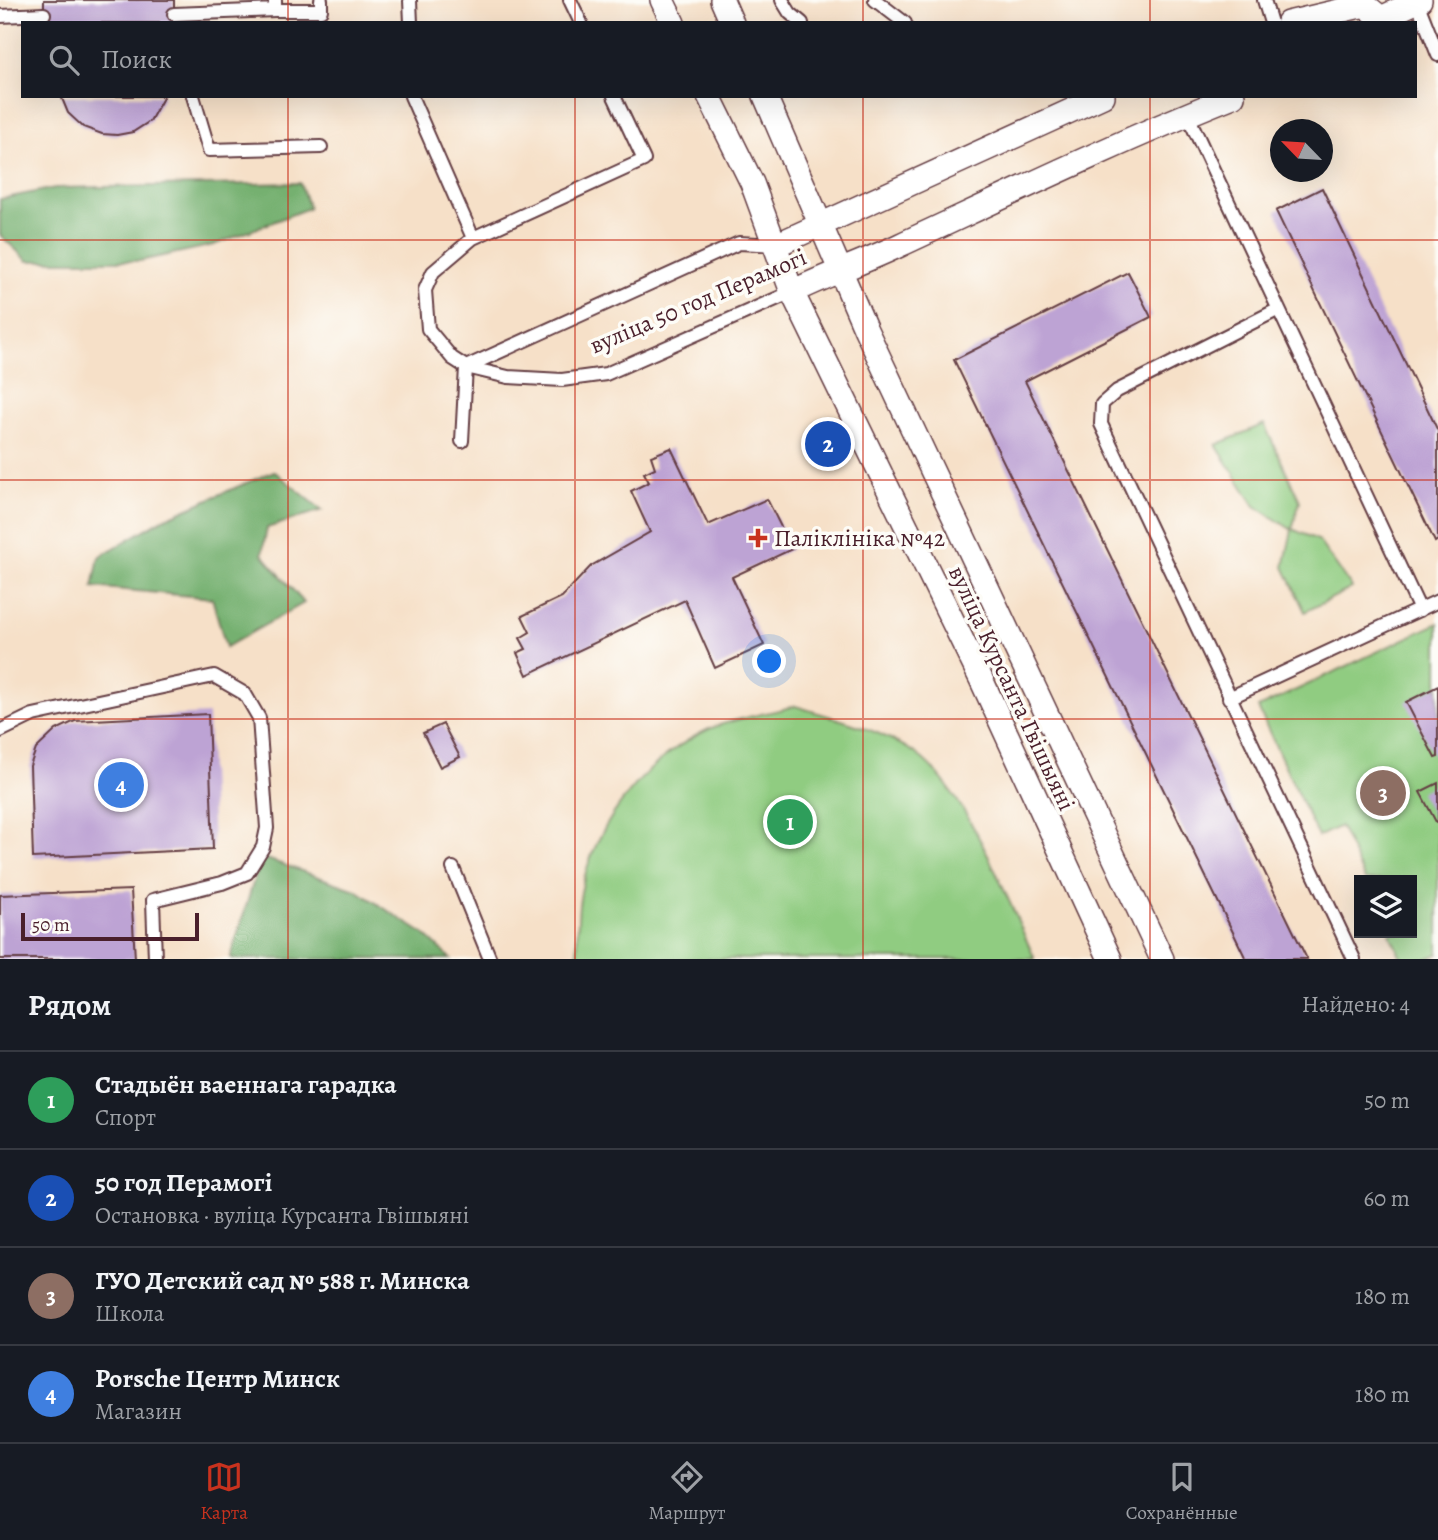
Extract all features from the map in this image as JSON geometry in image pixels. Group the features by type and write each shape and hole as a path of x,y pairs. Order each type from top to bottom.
{"street":[{"path":"662,0 672,21"},
{"path":"722,0 731,21"},
{"path":"1297,21 1365,5 1380,20 1418,1"},
{"name":"вуліца Курсанта Гвішыяні","path":"710,98 751,183 792,292 981,679 1110,959"},
{"name":"вуліца Курсанта Гвішыяні","path":"766,98 866,330 1161,959"},
{"name":"вуліца 50 год Перамогі","path":"776,245 1099,98"},
{"name":"вуліца 50 год Перамогі","path":"792,292 841,268 897,247 1028,184 1228,98"}],"lane":[{"path":"178,17 275,5 321,10 321,0"},
{"path":"410,0 411,21"},
{"path":"570,0 580,21"},
{"path":"782,0 790,13 800,21"},
{"path":"875,0 902,21"},
{"path":"1264,0 1270,21"},
{"path":"1418,1 1438,55"},
{"path":"0,16 44,15"},
{"path":"194,98 209,150 321,147"},
{"path":"412,98 473,238"},
{"path":"462,441 466,367 452,358 428,329 425,290 433,272 473,238 644,160 615,98"},
{"path":"1187,114 1420,610"},
{"name":"вуліца 50 год Перамогі","path":"466,367 739,243 776,245"},
{"name":"вуліца 50 год Перамогі","path":"466,367 508,377 550,380 606,374 792,292"},
{"path":"1277,310 1117,391 1102,404 1101,424 1354,959"},
{"path":"1230,698 1438,601"},
{"path":"0,731 33,715 214,677 246,694 259,718 267,828 263,847 247,873 222,883 153,900 155,959"},
{"path":"453,868 490,959"}],"green space":[{"path":"300,183 309,208 214,245 140,261 28,261 0,235 0,199 55,188"},
{"path":"1264,424 1300,501 1292,529 1318,540 1352,588 1305,612 1284,567 1292,530 1255,506 1216,445"},
{"path":"274,471 322,510 267,528 262,554 304,603 226,647 212,598 93,587 99,557 163,519"},
{"path":"1438,623 1438,954 1426,959 1402,959 1392,938 1417,938 1417,875 1363,875 1340,826 1318,837 1258,708"},
{"path":"795,706 887,737 915,753 934,770 968,818 984,847 1035,959 577,959 579,905 584,878 606,826 640,780 660,761 707,730 739,719"},
{"path":"261,857 356,890 424,934 451,959 230,959"}],"building":[{"path":"44,0 174,0 174,21 44,21"},
{"path":"62,98 163,98 150,121 133,132 117,135 102,134 83,127 68,113"},
{"path":"1322,188 1438,431 1438,540 1435,542 1276,211"},
{"path":"1128,272 1151,317 1025,381 1307,959 1246,959 954,360"},
{"path":"671,448 708,525 767,499 792,549 732,577 764,645 715,668 685,600 527,675 517,653 526,649 520,638 530,632 522,616 562,597 591,566 650,532 631,491 649,482 644,473 655,468 651,456"},
{"path":"1438,686 1438,757 1435,758 1406,702"},
{"path":"208,714 213,849 33,858 30,766 36,749 56,730 75,721"},
{"path":"443,724 460,757 440,767 423,733"},
{"path":"1438,783 1438,821 1436,822 1420,792"},
{"path":"131,890 135,959 0,959 0,895"}],"place":[{"name":"50 год Перамогі","path":"828,444"},
{"name":"Паліклініка №42","path":"758,538"},
{"name":"Porsche Центр Минск","path":"121,785"},
{"name":"ГУО Детский сад № 588 г. Минска","path":"1383,793"},
{"name":"Стадыён ваеннага гарадка","path":"790,822"}]}
